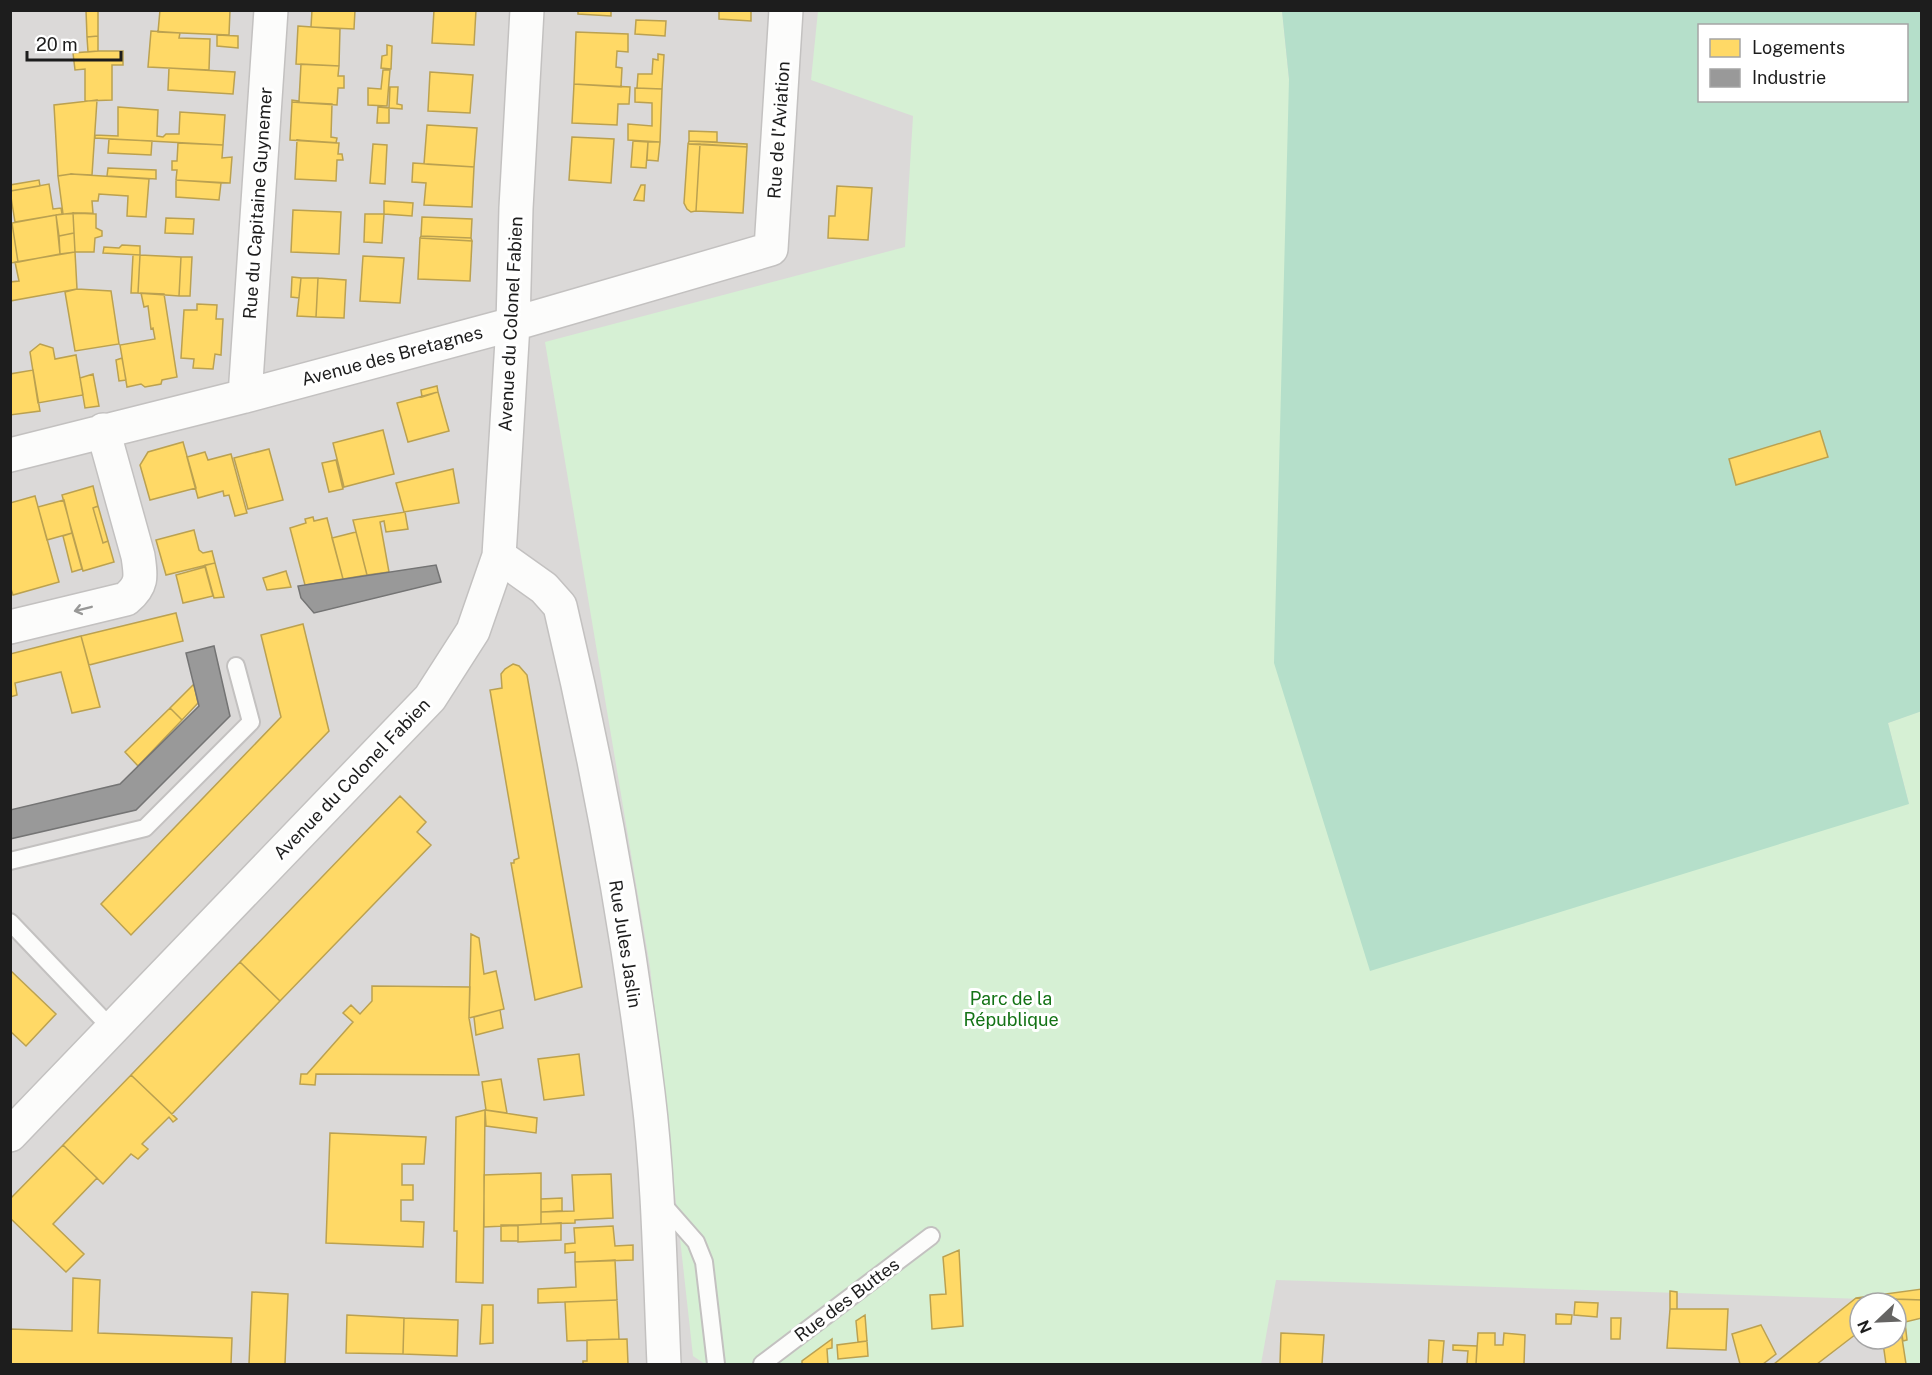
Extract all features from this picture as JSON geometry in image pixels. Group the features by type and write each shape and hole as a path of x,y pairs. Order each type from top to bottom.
{"street":[{"name":"Rue du Capitaine Guynemer","path":"245,396 271,10"},
{"name":"Avenue du Colonel Fabien","path":"10,1135 430,698 473,631 499,556 513,324 516,208 527,10"},
{"name":"Rue de l'Aviation","path":"771,249 786,10"},
{"name":"Avenue des Bretagnes","path":"10,455 245,396 513,324 771,249"},
{"path":"10,627 126,599 137,590 141,574 138,556 103,430"},
{"name":"Rue Jules Jaslin","path":"499,556 544,588 560,606 602,802 648,1093 657,1198 664,1365"}],"lane":[{"path":"10,861 145,828 251,722 236,666"},
{"path":"10,922 113,1030"},
{"path":"657,1198 696,1242 705,1262 716,1365"},
{"name":"Rue des Buttes","path":"762,1365 931,1236"}],"shaded area":[{"path":"11,11 1921,11 1921,1364 11,1364"}],"green space":[{"name":"Parc de la République","path":"818,11 1282,11 1289,79 1909,804 1888,723 1921,711 1921,1364 1906,1364 1904,1351 1908,1351 1908,1291 1848,1291 1848,1298 1276,1280 1261,1364 705,1364 693,1356 650,967 545,342 905,247 913,116 811,80"},
{"path":"1282,11 1921,11 1922,711 1888,723 1909,804 1370,971 1274,663 1289,79"}],"building: Logements":[{"path":"86,10 98,10 98,36 87,37"},
{"path":"160,10 230,10 229,35 158,32"},
{"path":"312,10 355,10 354,29 311,27"},
{"path":"434,10 476,10 474,45 432,43"},
{"path":"578,10 611,10 611,16 578,14"},
{"path":"719,10 751,10 751,21 719,19"},
{"path":"636,20 666,21 665,36 635,34"},
{"path":"298,26 340,29 339,66 296,64"},
{"path":"151,31 180,33 179,38 210,39 209,70 148,67"},
{"path":"576,32 628,34 628,52 617,51 616,67 622,68 621,87 574,84"},
{"path":"217,35 238,36 238,48 217,46"},
{"path":"98,36 98,51 88,52 87,37"},
{"path":"387,45 392,46 391,69 381,68 382,56 387,55"},
{"path":"123,51 123,65 112,65 112,100 85,101 85,69 75,70 73,53"},
{"path":"658,54 664,55 662,89 637,88 638,74 652,74 653,59 658,60"},
{"path":"301,64 339,66 338,76 344,76 344,88 338,88 337,105 292,102 292,100 299,101"},
{"path":"169,68 235,72 233,94 168,90"},
{"path":"383,70 390,70 387,106 368,105 368,88 381,89"},
{"path":"430,72 473,75 470,113 428,111"},
{"path":"574,84 630,87 629,104 618,104 617,125 572,123"},
{"path":"390,87 398,87 397,104 402,105 402,109 389,108"},
{"path":"635,88 662,89 660,142 628,140 628,124 652,126 652,103 635,102"},
{"path":"97,100 92,175 58,176 54,105"},
{"path":"292,102 332,104 331,137 337,138 336,143 290,140"},
{"path":"118,107 158,110 157,136 163,137 166,134 179,134 180,112 225,115 223,145 95,138 95,135 118,136"},
{"path":"378,107 389,108 389,123 377,123"},
{"path":"427,125 477,128 474,167 424,164"},
{"path":"689,131 717,132 717,142 689,141"},
{"path":"572,137 614,139 611,183 569,180"},
{"path":"109,139 152,141 151,155 108,153"},
{"path":"297,140 339,143 338,154 342,154 343,160 337,160 336,181 295,179"},
{"path":"633,141 648,142 646,168 631,167"},
{"path":"689,141 747,144 747,147 688,144"},
{"path":"648,142 660,142 658,161 647,160"},
{"path":"178,143 223,145 222,158 232,157 230,183 176,180 177,170 172,170 172,161 177,161"},
{"path":"373,144 387,145 385,184 370,183"},
{"path":"688,144 700,144 696,211 691,212 684,203"},
{"path":"700,144 747,147 743,213 696,211"},
{"path":"413,163 474,167 472,207 424,205 426,183 412,182"},
{"path":"108,168 156,170 156,179 107,176"},
{"path":"71,174 149,179 146,217 127,216 128,196 99,194 98,201 92,201 93,213 63,214 58,176"},
{"path":"39,180 40,186 10,191 10,185"},
{"path":"176,180 221,183 219,200 176,197"},
{"path":"49,184 53,209 61,208 62,214 15,222 10,191"},
{"path":"641,185 645,185 644,201 634,200"},
{"path":"837,186 872,188 868,240 828,238 829,216 835,216"},
{"path":"384,201 413,203 412,216 384,214"},
{"path":"293,210 341,212 339,254 291,252"},
{"path":"73,213 96,214 96,228 102,231 102,236 95,238 94,252 75,252"},
{"path":"73,213 74,233 59,236 56,215"},
{"path":"365,214 384,214 382,243 364,242"},
{"path":"56,215 60,254 18,262 12,223"},
{"path":"422,217 472,219 471,238 421,236"},
{"path":"166,218 194,219 193,234 165,233"},
{"path":"10,223 12,223 18,262 10,263"},
{"path":"74,233 75,252 60,254 59,236"},
{"path":"421,236 471,238 472,241 420,238"},
{"path":"420,238 472,241 470,281 418,279"},
{"path":"122,245 140,246 140,255 103,253 104,247 119,248"},
{"path":"75,252 77,289 10,301 10,282 19,281 15,262"},
{"path":"133,255 140,255 138,293 131,293"},
{"path":"140,255 181,257 179,296 138,293"},
{"path":"363,256 404,258 400,303 360,301"},
{"path":"181,257 192,257 190,296 179,296"},
{"path":"292,277 301,278 299,298 291,297"},
{"path":"301,278 318,278 316,317 297,316"},
{"path":"318,278 346,280 344,318 316,317"},
{"path":"77,289 111,291 119,344 75,351 65,292"},
{"path":"141,293 164,294 177,377 162,380 161,384 127,387 120,345 155,339 153,328 151,329 148,306 144,307"},
{"path":"197,304 217,305 216,319 223,319 221,355 215,354 213,369 193,368 194,359 181,358 184,310 197,310"},
{"path":"40,344 53,348 55,359 76,355 83,395 38,403 30,352"},
{"path":"122,358 126,380 119,381 116,360"},
{"path":"33,370 40,411 10,415 10,374"},
{"path":"93,374 99,406 85,408 80,378"},
{"path":"437,386 438,392 422,397 421,390"},
{"path":"438,392 449,431 408,442 397,403"},
{"path":"383,430 394,474 344,487 333,443"},
{"path":"1820,431 1828,457 1736,485 1729,459"},
{"path":"183,442 196,488 150,500 140,465 148,452"},
{"path":"269,449 283,500 248,509 234,458"},
{"path":"205,452 208,460 231,454 247,513 235,516 229,495 224,496 223,491 198,498 187,457"},
{"path":"336,460 343,489 329,492 322,463"},
{"path":"453,469 459,503 404,512 396,483"},
{"path":"93,486 98,506 93,508 103,543 108,541 114,562 83,571 62,495"},
{"path":"35,496 59,582 13,595 10,586 10,503"},
{"path":"64,500 72,533 47,540 38,507"},
{"path":"98,506 108,541 103,543 93,508"},
{"path":"405,512 408,529 386,532 384,521 380,522 389,572 367,575 353,520"},
{"path":"313,517 314,521 327,518 343,579 305,585 290,528 306,523 305,519"},
{"path":"194,530 199,550 203,553 212,551 215,563 166,575 156,540"},
{"path":"356,532 367,575 343,579 332,538"},
{"path":"72,533 82,569 72,572 63,536"},
{"path":"215,563 224,597 214,598 205,565"},
{"path":"205,567 213,596 183,603 176,575"},
{"path":"286,571 291,587 267,590 263,578"},
{"path":"176,613 183,641 89,665 81,636"},
{"path":"303,624 329,731 131,935 101,904 281,717 261,635"},
{"path":"81,636 100,707 72,713 61,672 15,683 17,695 10,697 10,654"},
{"path":"513,664 519,666 527,675 582,987 535,1000 511,863 519,858 490,690 502,688 501,674"},
{"path":"194,684 198,703 182,720 170,708"},
{"path":"170,708 182,720 138,766 125,752"},
{"path":"400,796 426,822 417,832 431,845 280,1001 240,962"},
{"path":"471,934 479,938 484,974 496,971 504,1009 469,1018"},
{"path":"240,962 280,1001 172,1114 131,1075"},
{"path":"10,970 56,1014 26,1046 10,1031"},
{"path":"372,986 470,987 469,1018 479,1075 316,1074 315,1085 300,1084 301,1074 307,1074 353,1022 343,1013 351,1005 360,1014 372,1001"},
{"path":"500,1010 503,1028 476,1035 474,1017"},
{"path":"579,1054 584,1095 544,1100 538,1059"},
{"path":"131,1075 177,1119 173,1122 169,1117 142,1144 148,1149 138,1159 131,1154 103,1184 63,1145"},
{"path":"501,1079 507,1113 486,1110 482,1082"},
{"path":"485,1110 483,1283 456,1282 457,1231 454,1231 456,1117"},
{"path":"485,1110 537,1118 536,1133 486,1126"},
{"path":"330,1133 426,1137 424,1164 402,1164 402,1185 413,1185 413,1200 401,1200 401,1221 424,1222 423,1247 326,1243"},
{"path":"63,1145 97,1178 53,1224 84,1254 66,1272 10,1218 10,1199"},
{"path":"541,1173 541,1224 484,1227 484,1175"},
{"path":"611,1174 613,1218 575,1220 575,1223 541,1224 541,1212 574,1211 572,1175"},
{"path":"562,1198 562,1211 541,1212 541,1199"},
{"path":"561,1223 561,1240 518,1242 518,1225"},
{"path":"501,1225 518,1225 518,1241 501,1241"},
{"path":"613,1226 615,1246 633,1245 633,1260 575,1262 575,1252 565,1253 565,1244 575,1243 574,1228"},
{"path":"959,1250 963,1326 932,1329 930,1295 946,1294 943,1257"},
{"path":"615,1260 617,1300 538,1303 538,1289 576,1287 575,1262"},
{"path":"73,1278 100,1280 98,1333 232,1338 231,1364 10,1364 10,1329 72,1331"},
{"path":"1922,1289 1922,1300 1908,1300 1907,1291"},
{"path":"1670,1291 1677,1292 1677,1309 1670,1309"},
{"path":"252,1292 288,1294 285,1364 249,1364"},
{"path":"1908,1299 1922,1300 1922,1318 1908,1321"},
{"path":"617,1300 619,1339 567,1341 565,1302"},
{"path":"1575,1302 1598,1303 1597,1317 1574,1315"},
{"path":"1848,1304 1848,1340 1817,1364 1774,1364"},
{"path":"482,1305 493,1305 493,1343 480,1344"},
{"path":"1670,1309 1728,1309 1726,1350 1667,1348"},
{"path":"1556,1314 1572,1315 1571,1324 1556,1324"},
{"path":"347,1315 404,1318 403,1354 346,1353"},
{"path":"865,1315 867,1341 858,1342 856,1321"},
{"path":"404,1318 458,1320 457,1356 403,1354"},
{"path":"1611,1318 1621,1318 1620,1339 1611,1339"},
{"path":"1761,1325 1776,1354 1763,1364 1740,1364 1732,1334"},
{"path":"1281,1333 1324,1335 1322,1364 1280,1364"},
{"path":"1478,1333 1495,1333 1495,1345 1503,1345 1504,1333 1525,1335 1524,1364 1476,1364"},
{"path":"627,1339 628,1364 583,1364 583,1361 587,1361 587,1340"},
{"path":"832,1339 832,1348 827,1349 828,1364 802,1364 802,1361"},
{"path":"1429,1340 1444,1341 1442,1364 1428,1364"},
{"path":"867,1341 868,1356 838,1359 837,1345"},
{"path":"1453,1345 1477,1346 1476,1364 1467,1364 1468,1351 1453,1350"},
{"path":"1884,1351 1904,1351 1906,1364 1886,1364"}],"building: Industrie":[{"path":"436,565 441,582 314,613 301,598 298,586"},
{"path":"214,646 230,716 136,810 10,839 10,810 120,784 199,706 186,653"}]}
